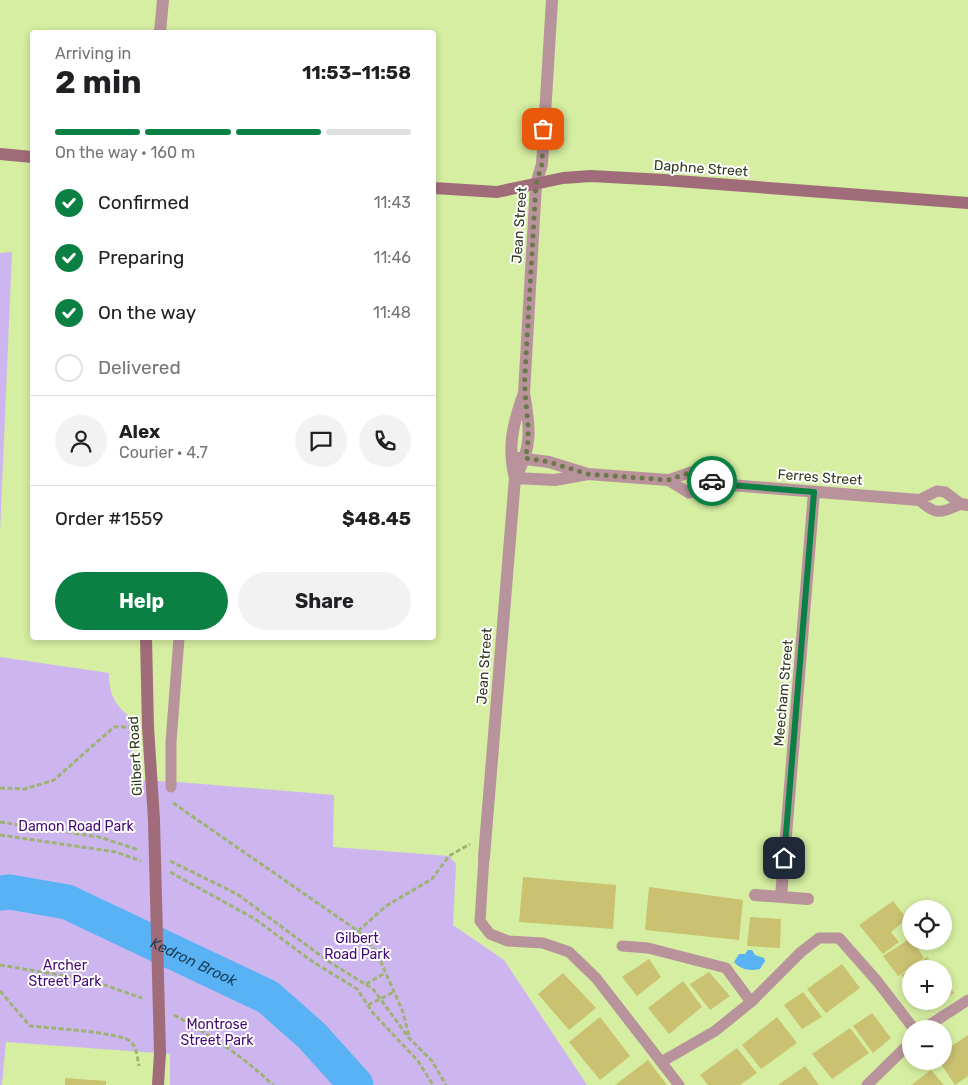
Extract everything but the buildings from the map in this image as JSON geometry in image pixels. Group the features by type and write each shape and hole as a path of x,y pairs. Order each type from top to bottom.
{"street":[{"path":"160,30 163,0"},
{"name":"Jean Street","path":"515,478 525,458 529,424 524,393 536,184 542,164 552,0"},
{"path":"0,154 30,157"},
{"name":"Daphne Street","path":"436,188 493,192 571,177 635,178 968,203"},
{"name":"Jean Street","path":"484,857 515,478 511,458 512,429 524,393"},
{"name":"Ferres Street","path":"511,458 549,462 588,474 668,480"},
{"name":"Ferres Street","path":"515,478 555,480 588,474"},
{"name":"Ferres Street","path":"718,484 919,500"},
{"name":"Meecham Street","path":"781,897 814,492"},
{"name":"Gilbert Road","path":"146,640 148,727 154,820 160,1054 158,1085"},
{"path":"755,895 808,899"}],"lane":[{"name":"Ferres Street","path":"668,480 691,472 718,484"},
{"name":"Ferres Street","path":"668,480 689,493 718,484"},
{"name":"Ferres Street","path":"919,500 942,491 964,504"},
{"name":"Ferres Street","path":"919,500 935,512 964,504"},
{"path":"171,787 171,742 179,640"},
{"path":"484,857 480,921 490,934 508,941 543,943 569,952 596,978 679,1085"},
{"path":"662,1061 715,1032 751,1002 801,952 819,938 839,938 877,981 907,1020"},
{"path":"622,946 648,948 726,968 751,1002"},
{"path":"937,1020 968,1000"},
{"path":"867,1085 902,1051"}],"path":[{"path":"0,788 25,789 54,780 114,727 148,727"},
{"path":"171,787 173,803 358,931 376,951 403,1012 409,1038"},
{"path":"0,822 98,837 143,852"},
{"path":"0,834 116,852 150,864"},
{"path":"358,931 386,906 432,879 449,856 486,835"},
{"path":"161,858 197,873 237,894 328,961 373,989 409,1038 432,1061 446,1085"},
{"path":"167,870 255,919 313,962 356,989 418,1062 433,1085"},
{"path":"366,984 386,973"},
{"path":"0,992 30,1026 113,1036 129,1040 136,1049 139,1066"},
{"path":"368,1005 394,992"}],"green space":[{"path":"12,252 0,533 0,253"},
{"path":"0,657 109,673 111,692 116,703 130,717 137,780 334,795 333,847 449,856 456,864 453,925 504,960 587,1085 170,1085 170,1054 6,1042 2,1085 0,1085"}],"water":[{"path":"748,950 752,950 755,955 764,958 765,961 760,969 746,969 734,962 739,954 745,954"}],"waterway":[{"name":"Kedron Brook","path":"0,893 10,892 67,902 268,997 312,1036 356,1085"}],"way so far":[{"path":"543,129 542,164 536,184 525,374 524,393 529,424 528,449 525,458 549,462 588,474 668,480 691,472 712,481"}],"route":[{"path":"712,481 718,484 814,492 784,858"}],"park label":[{"name":"Damon Road Park","path":"76,826"},
{"name":"Gilbert Road Park","path":"357,946"},
{"name":"Archer Street Park","path":"65,974"},
{"name":"Montrose Street Park","path":"217,1032"}]}
